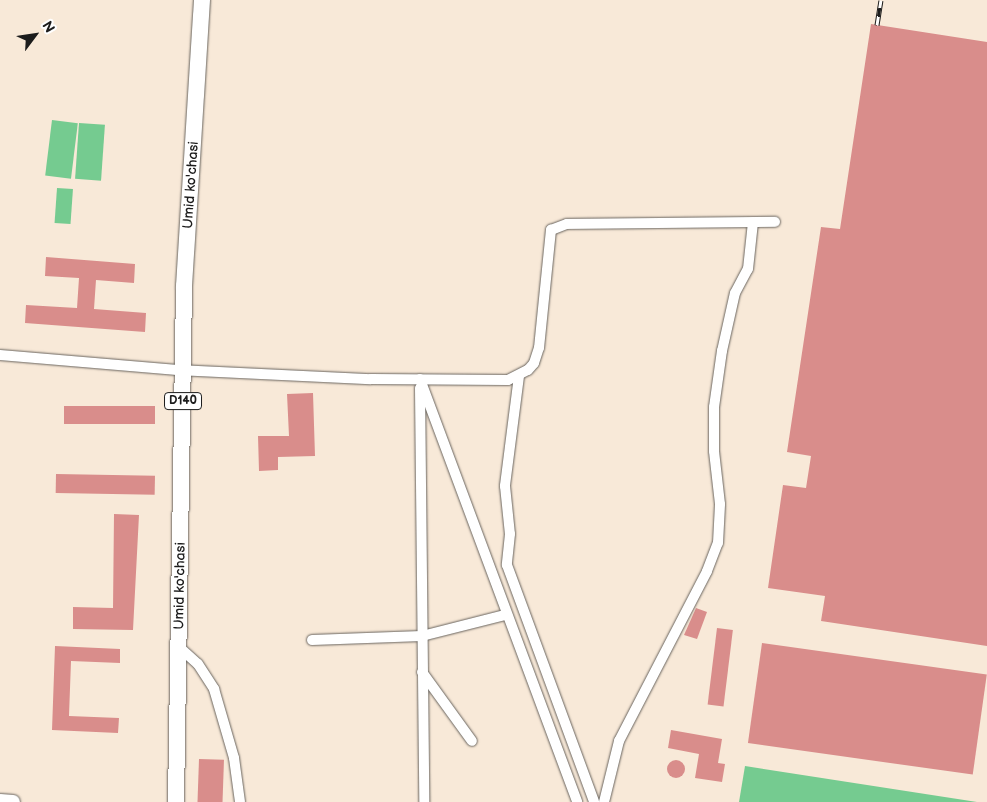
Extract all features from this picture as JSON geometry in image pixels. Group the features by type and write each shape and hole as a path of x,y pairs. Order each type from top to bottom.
{"main road":[{"name":"Umid ko'chasi","path":"176,802 184,286 202,0"},
{"path":"0,801 13,802"}],"street":[{"path":"604,802 620,741 707,571 718,543 720,504 714,450 714,407 722,351 735,293 748,269 753,222"},
{"path":"0,355 183,370 420,379 508,380 519,376 534,363 539,348 551,230 567,224 775,222"},
{"path":"519,376 505,486 510,534 506,565 594,802"},
{"path":"420,379 505,614 577,802"},
{"path":"420,379 424,802"},
{"path":"312,640 422,636 505,614"},
{"path":"179,647 198,664 214,689 234,758 240,802"},
{"path":"422,672 472,740"}],"green space":[{"path":"52,120 78,123 71,179 45,176"},
{"path":"79,123 105,125 101,181 75,179"},
{"path":"57,188 73,189 71,224 55,223"},
{"path":"745,766 977,802 739,802"}],"building":[{"path":"871,24 987,42 987,646 821,621 825,596 768,588 783,485 806,488 811,456 787,452 821,227 840,229"},
{"path":"46,257 135,264 134,283 96,280 94,309 146,313 145,332 25,323 26,305 77,308 79,278 45,276"},
{"path":"313,393 315,456 278,457 278,470 259,471 258,436 289,436 287,394"},
{"path":"64,406 155,406 155,424 64,424"},
{"path":"56,474 155,476 155,495 56,493"},
{"path":"114,514 139,515 133,630 73,629 73,607 113,608"},
{"path":"696,608 707,612 697,639 684,635"},
{"path":"717,628 733,630 723,706 708,704"},
{"path":"762,643 987,675 973,775 748,743"},
{"path":"55,646 120,649 120,663 71,661 69,716 119,718 118,733 52,730"},
{"path":"671,730 722,739 718,763 725,764 722,782 695,778 699,754 668,748"},
{"path":"199,759 224,760 223,802 197,802"},
{"path":"676,760 682,763 685,769 682,775 676,778 670,775 667,769 670,763"}],"railway":[{"path":"877,25 881,0"}]}
